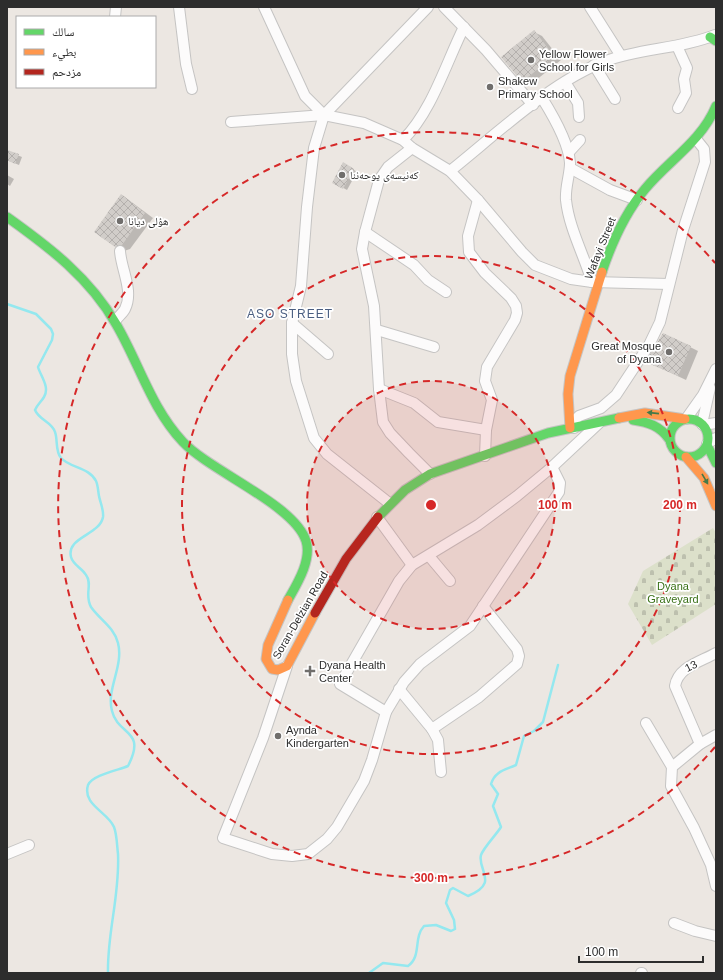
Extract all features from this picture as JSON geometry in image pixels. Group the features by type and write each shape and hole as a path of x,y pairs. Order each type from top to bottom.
{"main road":[{"name":"Wafayi Street","path":"572,428 568,405 570,382 595,282 617,233 636,200 655,177 696,139 709,122 716,106"},
{"name":"Soran-Delzian Road","path":"7,216 65,260 95,290 115,321 164,420 184,443 211,464 285,513 300,530 306,540 308,549 302,573 273,631 267,651 266,662 272,669 278,670 287,666 346,559 377,517 389,503 402,492 430,474 485,456 527,440 572,428 622,418 638,412 686,419"},
{"name":"Soran-Delzian Road","path":"622,418 654,424 663,430 670,439"},
{"path":"686,457 699,455 707,445 708,434 703,424 693,419 686,419 673,426 670,439 673,449 686,457 704,478 716,506"},
{"path":"707,445 714,455 716,463"}],"street":[{"path":"179,7 186,64 192,89"},
{"path":"264,7 305,96 324,115"},
{"path":"389,503 327,454 314,438 296,381 292,354 292,323 302,286 307,207 314,148 324,115 428,7"},
{"path":"444,7 464,27 533,105"},
{"path":"590,7 621,56"},
{"path":"402,140 410,132 427,108 464,27"},
{"path":"450,171 542,98 565,82 594,66 621,56 677,46 714,37"},
{"path":"677,46 687,68 684,79 686,96 678,108"},
{"path":"594,66 615,100"},
{"path":"565,82 578,103 579,117"},
{"path":"542,98 556,120 569,152 570,168 566,200 576,234 595,282"},
{"path":"230,122 324,115 364,123 402,140 412,148 450,171 478,200 522,252 535,265 571,279 595,282 669,284"},
{"path":"572,428 575,420 579,416 601,408 616,394 655,334 660,322 683,230 705,162 704,149 696,139"},
{"path":"569,152 580,140"},
{"path":"412,148 388,167 379,180 362,249 370,285 377,330 379,389 383,422 390,433 430,474"},
{"path":"570,168 610,190 636,200"},
{"path":"478,200 468,236 469,252 485,273 511,298 516,306 517,313 515,320 487,367 485,381 492,400 486,430 485,456"},
{"path":"365,232 414,265 428,280 446,292"},
{"path":"115,321 125,309 128,300 126,278 120,252"},
{"path":"292,323 328,354"},
{"path":"377,330 434,347"},
{"path":"686,419 703,396 714,374"},
{"path":"714,374 703,424 716,424"},
{"path":"379,389 414,403 438,422 486,430"},
{"path":"386,712 340,684 399,581 412,565 478,525 552,467 600,422"},
{"path":"707,445 716,438"},
{"path":"287,666 263,738 223,838 272,854 292,856 308,854 318,847 337,827 364,781 372,760 386,712 399,689 420,664 470,626 559,492 560,483 552,467"},
{"path":"377,517 412,565"},
{"path":"429,556 450,581"},
{"path":"432,729 478,697 516,664 518,656 517,649 483,606"},
{"name":"13","path":"700,744 675,686 676,678 680,672 716,653"},
{"path":"399,689 432,729 438,740 442,772"},
{"path":"646,723 672,767 670,786 714,864 716,886"},
{"path":"672,767 700,744 716,735"},
{"path":"7,854 29,845"},
{"path":"674,922 695,931 716,936"}],"green space":[{"name":"Dyana Graveyard","path":"713,528 716,533 716,604 652,645 628,604 643,571"}],"building":[{"path":"534,30 554,56 522,82 501,57"},
{"path":"7,150 19,154 15,164 7,160"},
{"path":"343,162 354,169 343,189 332,183"},
{"name":"هؤلى ديانا","path":"121,194 145,213 122,245 115,247 94,232"},
{"name":"Great Mosque of Dyana","path":"663,333 691,346 678,376 650,364 647,359"}],"waterway":[{"path":"7,304 36,314 51,329 53,334 52,340 38,367 46,386 46,393 35,410 39,416 53,429 56,435 58,452 61,458 69,464 84,470 93,476 98,486 103,512 101,523 73,545 71,557 88,578 88,598 91,607 116,637 118,643 119,660 111,694 112,711 115,719 133,739 134,745 133,754 128,766 106,773 90,781 87,792 92,803 111,822 114,827 117,840 117,884 109,943 108,973"},
{"path":"369,973 383,963 408,966 415,957 419,936 424,926 436,925 451,931 455,929 454,920 446,903 450,890 453,888 468,896 478,891 483,886 485,876 481,855 501,827 493,806 498,794 491,784 495,776 516,765 524,736 534,731 543,722 558,665"}],"traffic: fast":[{"path":"710,37 716,41"},
{"path":"602,272 610,250 631,208 654,179 702,130 710,119 716,106"},
{"path":"7,217 68,264 106,307 124,339 162,415 183,442 212,465 286,514 299,528 306,541 307,556 303,572 288,600"},
{"path":"378,517 405,490 430,474 548,433 619,418"},
{"path":"685,419 693,419 703,424 707,431 708,438 707,445 703,452 693,457 685,457 675,452 673,449 670,442 670,434 675,424 678,422 685,419"},
{"path":"633,420 653,425 662,431 669,439"},
{"path":"707,445 716,463"}],"traffic: slow":[{"path":"570,428 568,394 570,376 602,272"},
{"path":"619,418 645,413 685,419"},
{"path":"686,457 704,478 716,506"},
{"path":"288,600 268,645 266,659 272,669 278,670 287,666 315,613"}],"traffic: jam":[{"path":"315,613 346,559 378,517"}],"place":[{"name":"Yellow Flower School for Girls","path":"531,60"},
{"name":"Shakew Primary School","path":"490,87"},
{"name":"کەنیسەی یوحەننا","path":"342,175"},
{"name":"هؤلى ديانا","path":"120,221"},
{"name":"Great Mosque of Dyana","path":"669,352"},
{"name":"Dyana Health Center","path":"310,671"},
{"name":"Aynda Kindergarten","path":"278,736"}],"district":[{"name":"ASO STREET","path":"290,314"}]}
